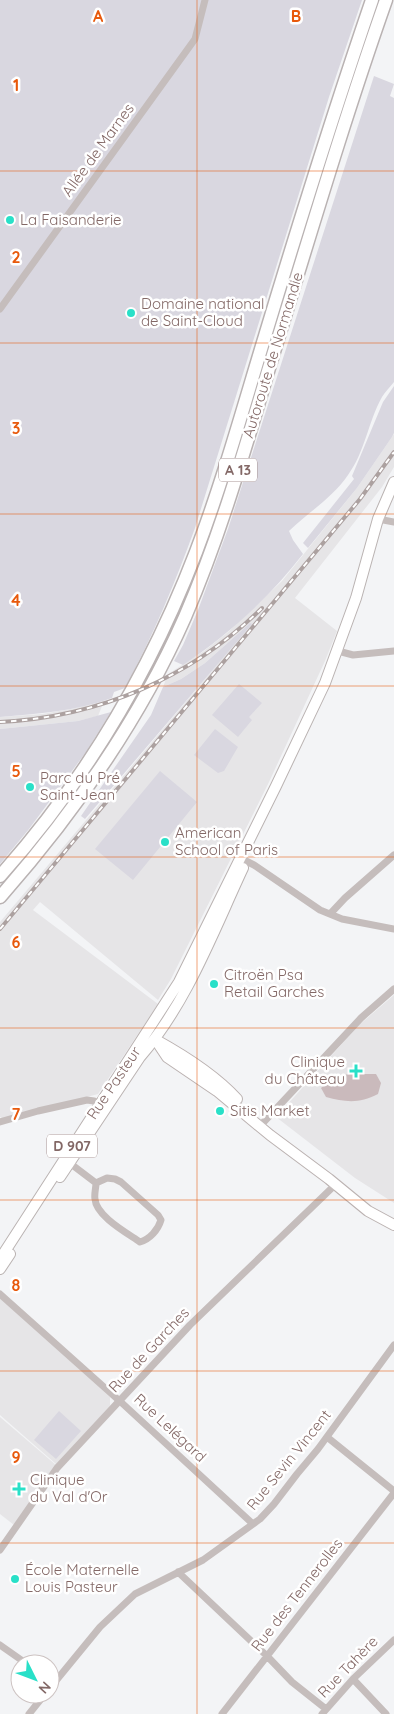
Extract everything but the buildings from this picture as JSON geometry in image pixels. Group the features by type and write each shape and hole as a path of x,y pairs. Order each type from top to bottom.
{"highway":[{"name":"Autoroute de Normandie","path":"0,876 42,827 87,765 134,690 172,611 197,550 223,472 341,91 372,0"},
{"name":"Autoroute de Normandie","path":"0,897 58,826 97,773 157,672 184,617 209,555 236,477 353,95 386,0"}],"main road":[{"name":"D 907","path":"386,520 394,482"},
{"name":"D 907","path":"151,1037 168,1000 326,697 394,497"},
{"name":"D 907","path":"151,1037 169,1018 180,1001 243,859"},
{"path":"169,1018 168,1000 180,1001"},
{"path":"151,1037 172,1049 218,1082 245,1108 257,1124 336,1184 368,1211 394,1225"},
{"name":"Rue Pasteur","path":"0,1269 100,1104 151,1037"},
{"name":"Rue Pasteur","path":"0,1259 140,1058 151,1037"}],"street":[{"name":"Allée de Marnes","path":"0,309 195,39 205,0"},
{"path":"341,652 353,655 394,651"},
{"path":"330,914 345,898 394,855"},
{"path":"243,859 320,910 342,919 394,929"},
{"path":"257,1124 355,1024 394,989"},
{"path":"0,1122 87,1100 100,1104"},
{"path":"67,1161 96,1183"},
{"path":"107,1178 121,1182 158,1215 161,1220 159,1226 147,1240 140,1242 114,1225 101,1212 94,1201 96,1183 107,1178"},
{"name":"Rue de Garches","path":"0,1550 57,1468 190,1325 336,1184"},
{"name":"Rue Lelégard","path":"0,1294 120,1401 253,1524"},
{"name":"Rue Sevin Vincent","path":"60,1674 100,1627 135,1594 203,1560 253,1524 274,1504 327,1437 394,1344"},
{"path":"327,1437 394,1492"},
{"name":"Rue des Tennerolles","path":"222,1714 394,1492"},
{"path":"178,1572 324,1711"},
{"name":"Rue Tahère","path":"324,1711 353,1678 394,1640"},
{"path":"0,1644 13,1654"},
{"path":"353,1678 386,1714"},
{"path":"29,1714 37,1704"}],"shaded area":[{"name":"Domaine national de Saint-Cloud","path":"0,0 362,0 329,97 195,528 180,569 145,649 125,688 114,692 112,698 71,709 0,717"},
{"path":"374,76 394,84 390,96 394,98 394,382 383,395 377,407 359,457 348,475 328,497 289,531 303,554 276,586 247,615 183,665 174,661 198,610 228,529"},
{"path":"394,386 394,433 392,437 357,488 308,548 303,543 354,479 352,476 383,402"},
{"path":"394,434 394,467 382,487 295,598 337,631 269,782 171,979 158,1000 40,902 33,910 158,1004 98,1094 4,1119 0,1117 0,922 211,672 250,623 205,663 181,679 163,687 168,674 204,651 228,632 282,581 357,488"},
{"path":"250,623 252,624 85,819 81,816 151,715 163,687 181,679 205,663"},
{"path":"239,684 262,703 249,717 252,720 238,737 212,715"},
{"path":"104,701 98,716 78,721 0,729 0,717 42,714"},
{"name":"Parc du Pré Saint-Jean","path":"111,712 86,752 29,829 0,864 0,729 78,721"},
{"path":"215,729 238,747 224,771 218,773 194,755"},
{"path":"160,771 197,802 133,880 95,849"},
{"name":"Clinique du Château","path":"394,995 394,1203 355,1178 276,1117 359,1025"},
{"path":"376,1074 381,1083 378,1094 358,1101 326,1097 321,1088 336,1075"},
{"path":"0,1298 110,1397 110,1406 56,1464 0,1415"},
{"path":"59,1411 81,1431 56,1459 34,1440"},
{"name":"Clinique du Val d'Or","path":"0,1417 56,1465 14,1525 0,1514"}],"railway":[{"path":"0,929 360,499 394,452"},
{"path":"0,722 37,719 73,712 108,702 142,689 174,674 205,655 262,608"}],"place":[{"name":"La Faisanderie","path":"10,220"},
{"name":"Domaine national de Saint-Cloud","path":"131,313"},
{"name":"Parc du Pré Saint-Jean","path":"30,787"},
{"name":"American School of Paris","path":"165,842"},
{"name":"Citroën Psa Retail Garches","path":"214,984"},
{"name":"Clinique du Château","path":"356,1071"},
{"name":"Sitis Market","path":"220,1111"},
{"name":"Clinique du Val d'Or","path":"19,1489"},
{"name":"École Maternelle Louis Pasteur","path":"15,1579"}]}
